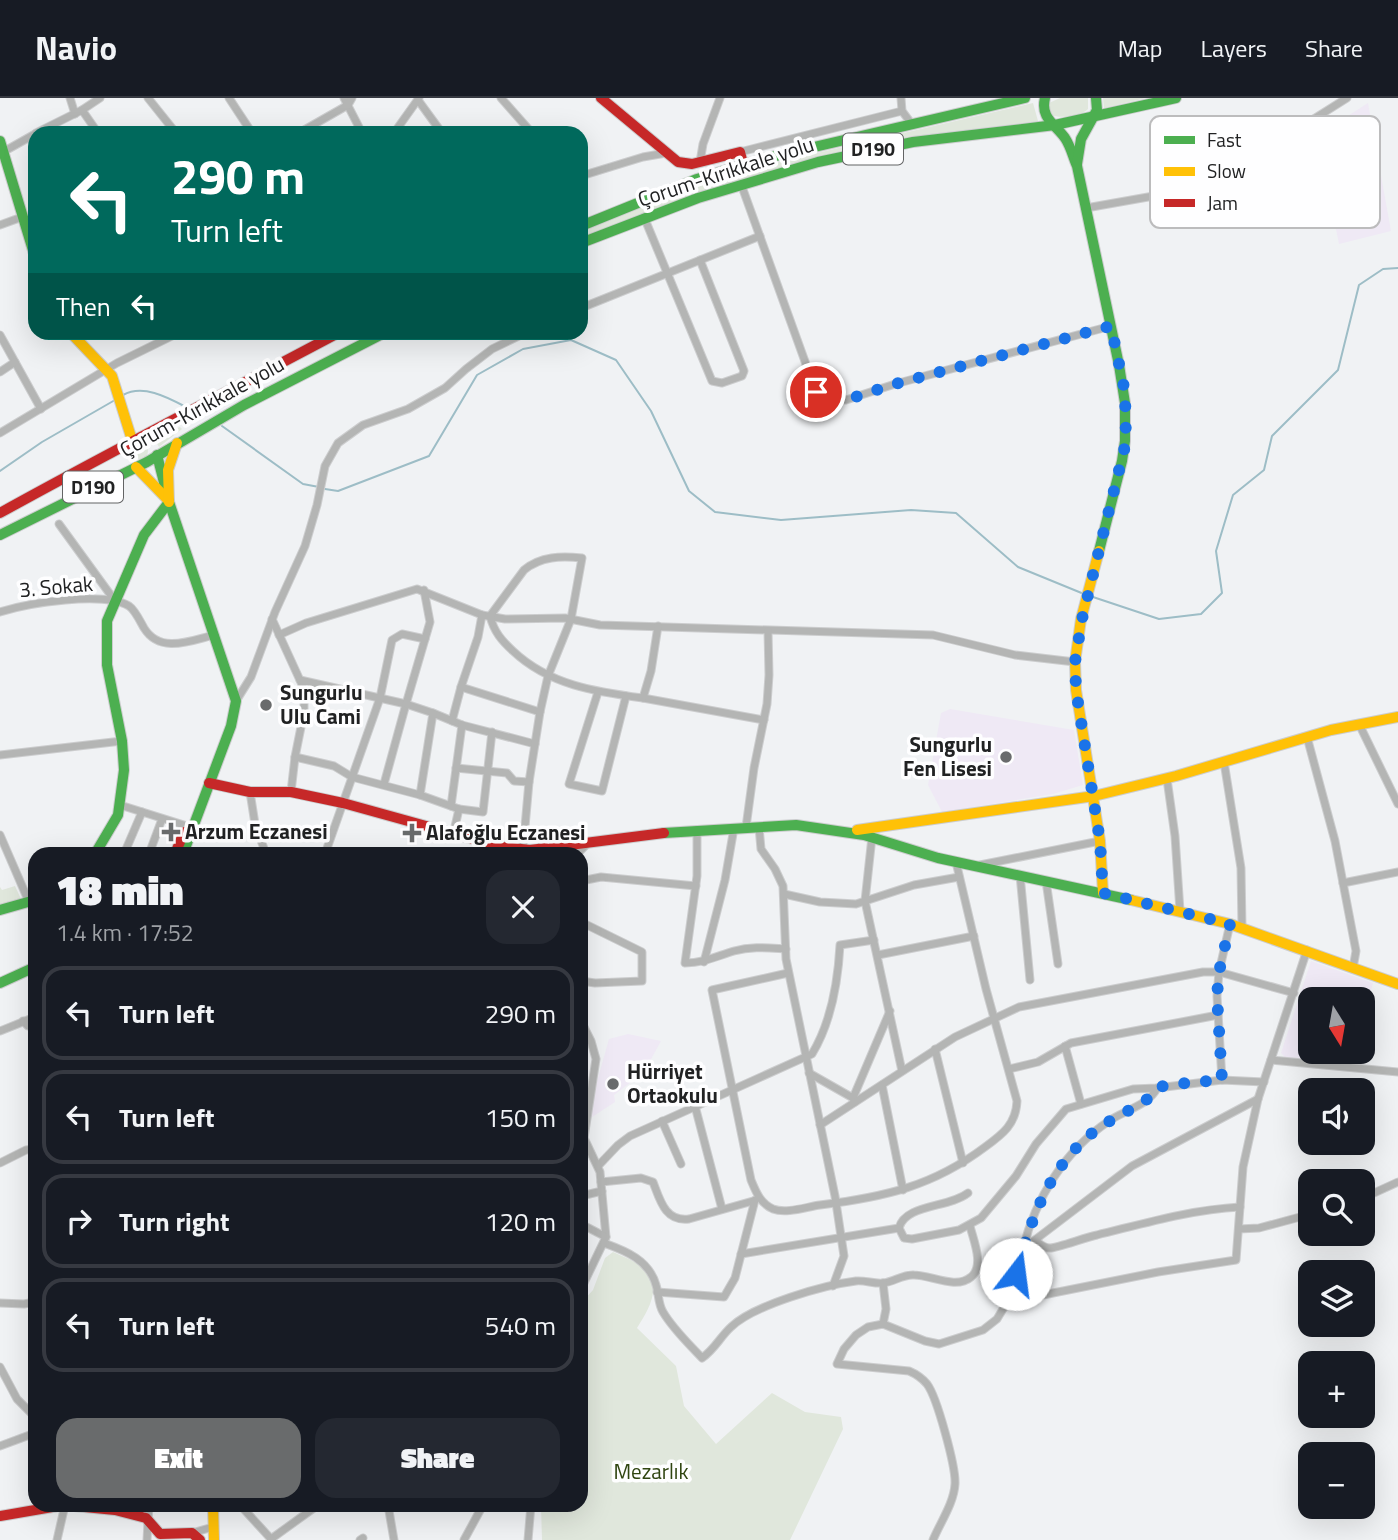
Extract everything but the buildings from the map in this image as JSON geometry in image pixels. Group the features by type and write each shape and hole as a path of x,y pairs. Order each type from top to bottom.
{"main road":[{"path":"601,98 678,162 700,162 740,152 743,164"},
{"name":"Çorum-Kırıkkale yolu","path":"588,223 697,179 743,164 1025,98"},
{"path":"1045,98 1043,110 1067,142 1077,166 1125,392 1127,426 1122,461 1082,619 1075,662 1076,690 1100,841 1103,893"},
{"path":"1077,166 1081,139 1095,117 1096,98"},
{"name":"Çorum-Kırıkkale yolu","path":"588,240 740,183 812,163 902,144 1013,132 1176,98"},
{"path":"2,146 28,235"},
{"path":"78,340 109,373 129,442 127,454 169,502"},
{"name":"Çorum-Kırıkkale yolu","path":"0,513 325,340"},
{"name":"Çorum-Kırıkkale yolu","path":"0,535 136,467 244,405 370,340"},
{"path":"145,434 157,455 169,502 236,701 231,726 186,847"},
{"path":"99,847 114,824 120,805 124,760 105,652 107,621 148,528 169,502 168,470 181,441"},
{"path":"840,832 1094,796 1167,779 1307,737 1398,717"},
{"path":"178,847 200,793 208,789 291,792 343,803 502,847"},
{"path":"554,847 618,837 697,830 796,825 840,832 872,838 956,862 1103,893 1230,924 1398,984"},
{"path":"0,910 28,902"},
{"path":"0,983 28,970"},
{"path":"0,1516 28,1511"},
{"path":"123,1512 146,1518 160,1534 196,1536"},
{"path":"213,1512 214,1540"}],"street":[{"path":"70,98 78,112 91,126"},
{"path":"54,126 100,98"},
{"path":"148,98 170,126"},
{"path":"229,98 247,126"},
{"path":"501,98 526,126"},
{"path":"700,162 703,144 720,98"},
{"path":"901,98 902,111 911,123"},
{"path":"1318,116 1347,98"},
{"path":"399,126 419,99 437,126"},
{"path":"309,126 348,100 359,126"},
{"path":"740,152 902,111"},
{"path":"815,132 818,145"},
{"path":"2,146 28,136"},
{"path":"588,174 666,153"},
{"path":"740,183 816,392 832,400 846,400 895,384 1111,326"},
{"path":"1086,208 1150,197"},
{"path":"0,225 22,217"},
{"path":"644,217 712,382 722,383 742,376 744,368 700,260"},
{"path":"588,305 760,236"},
{"path":"0,335 41,409"},
{"path":"0,433 166,340"},
{"path":"236,701 251,677 272,619 304,546 330,453 338,443 363,425 408,409 445,388 492,349 511,340"},
{"path":"0,372 15,362"},
{"path":"59,524 116,601 131,608 148,634 159,641 176,644 214,635"},
{"path":"452,721 486,616 531,564 539,560 567,556 582,558 571,619 548,676 540,712 528,782 523,847"},
{"path":"279,635 306,622 340,614 414,589 424,590 486,616 505,620 571,619 600,625 933,635 1016,654 1075,662"},
{"path":"384,784 430,618 424,590"},
{"name":"3. Sokak","path":"0,612 41,603 116,601"},
{"path":"486,616 500,639 528,665 548,676 598,692 765,720"},
{"path":"272,619 304,690 304,712 291,792"},
{"path":"643,698 651,671 658,626"},
{"path":"704,962 740,828 765,720 769,675 768,631"},
{"path":"327,847 380,698 394,637 402,634 425,639"},
{"path":"300,680 406,704 463,725 536,744"},
{"path":"461,687 540,712"},
{"path":"598,692 569,784 602,791 626,696"},
{"path":"421,795 433,713"},
{"path":"1359,724 1398,804"},
{"path":"453,835 456,768 463,725"},
{"path":"295,757 334,766 352,777 421,795 454,808 483,812 492,732"},
{"path":"1307,737 1335,841 1356,951 1353,968"},
{"path":"0,755 122,741"},
{"path":"1224,762 1241,868 1242,928"},
{"path":"456,768 508,773 513,780 528,782"},
{"path":"1167,779 1175,836 1180,911"},
{"path":"246,792 263,847"},
{"path":"120,805 187,827"},
{"path":"127,847 142,812"},
{"path":"152,847 162,818"},
{"path":"760,827 761,849 775,869 784,894 788,973 836,1203 844,1256 833,1286"},
{"path":"697,830 696,886 685,964 704,962 751,947 786,949"},
{"path":"0,835 28,893"},
{"path":"872,838 865,901 902,1071"},
{"path":"974,866 1100,841"},
{"path":"584,847 589,842"},
{"path":"601,1182 641,1178 653,1182 665,1210 679,1219 689,1219 755,1199 781,1211 903,1190 932,1180 964,1163 1002,1135 1013,1120 1017,1101 956,862"},
{"path":"1343,883 1398,872"},
{"path":"1020,876 1030,980"},
{"path":"588,880 601,877 696,886"},
{"path":"784,894 842,904 865,901 914,885 959,877"},
{"path":"1046,881 1058,964"},
{"path":"1222,1080 1218,1015 1219,972 1230,924"},
{"path":"588,925 642,952 642,981 588,982"},
{"path":"878,955 974,936"},
{"path":"598,1166 624,1141 814,1051 838,981 840,945 874,940"},
{"path":"1009,1299 1018,1300 1158,1272 1236,1260 1243,1167 1258,1099 1307,950"},
{"path":"820,1125 854,1100 955,1037 1019,1007 1203,972 1219,972 1294,993"},
{"path":"657,1292 724,1297 735,1278 755,1199 712,990 788,973"},
{"path":"854,1100 890,1011"},
{"path":"1009,1069 1038,1062 1065,1046 1087,1039 1218,1015"},
{"path":"0,1031 28,1019"},
{"path":"23,1021 28,1026"},
{"path":"588,1035 596,1059 588,1112"},
{"path":"1065,1046 1081,1104"},
{"path":"936,1049 964,1163"},
{"path":"1271,1060 1398,1072"},
{"path":"809,1073 854,1100"},
{"path":"968,1193 953,1202 909,1214 902,1219 899,1228 904,1238 912,1239 959,1230 981,1219 1016,1175 1036,1144 1066,1110 1133,1088 1157,1088 1222,1080 1264,1082"},
{"path":"882,1084 903,1190"},
{"path":"933,1540 955,1484 954,1470 938,1410 928,1385 917,1374 909,1371 837,1364 844,1349 856,1335 868,1327 883,1324 929,1343 944,1344 976,1334 989,1326 1000,1316 1009,1299 1036,1211 1071,1153 1091,1134 1146,1100 1157,1088"},
{"path":"1023,1249 1132,1166 1258,1099"},
{"path":"695,1106 722,1209"},
{"path":"662,1121 681,1164"},
{"path":"588,1146 598,1166 601,1182 605,1240 588,1275"},
{"path":"0,1163 28,1150"},
{"path":"1375,1193 1398,1182"},
{"path":"588,1194 602,1191"},
{"path":"1036,1241 1042,1246 1053,1248 1070,1241 1169,1216 1203,1209 1240,1207"},
{"path":"1239,1229 1259,1228 1298,1218"},
{"path":"588,1229 636,1256 646,1266 655,1281 661,1308 672,1326 702,1358 713,1350 731,1327 749,1315 794,1295 857,1281 883,1283 914,1275 948,1282 968,1279 978,1265 970,1226"},
{"path":"741,1254 899,1228"},
{"path":"883,1283 886,1309 883,1324"},
{"path":"0,1303 28,1303"},
{"path":"0,1367 17,1399 28,1410"},
{"path":"0,1446 28,1436"},
{"path":"57,1540 63,1512"},
{"path":"147,1512 147,1540"},
{"path":"247,1512 272,1539 309,1512"},
{"path":"389,1512 394,1540"},
{"path":"464,1540 479,1512"},
{"path":"528,1540 530,1512"},
{"path":"196,1536 213,1527"}],"shaded area":[{"path":"1368,103 1370,116 1348,116"},
{"path":"1380,170 1391,231 1339,244 1336,228 1380,228"},
{"name":"Sungurlu Fen Lisesi","path":"950,709 1074,730 1083,785 1053,794 942,812 928,785 941,713"},
{"path":"1311,961 1373,983 1372,987 1303,987"},
{"path":"1298,1001 1298,1059 1286,1058 1281,1053"},
{"name":"Hürriyet Ortaokulu","path":"628,1034 661,1041 644,1072 614,1095 615,1102 589,1119 589,1110 609,1039"}],"green space":[{"path":"1060,98 1088,98 1088,109 1076,115 1055,116 1051,115 1048,109 1049,103"},
{"path":"1103,98 1146,98 1104,108"},
{"path":"1033,103 1038,121 924,135 588,235 588,229 648,204 752,168"},
{"path":"180,427 182,429 159,447 153,437"},
{"path":"140,443 146,445 146,457 140,459 134,457 132,451 134,445"},
{"path":"15,886 21,899 0,905 0,887 2,890"},
{"name":"Mezarlık","path":"613,1252 640,1265 649,1274 652,1298 637,1328 676,1366 684,1406 716,1444 772,1393 805,1412 841,1417 843,1429 790,1540 542,1540 541,1512 588,1512 588,1295 593,1290 605,1258"}],"waterway":[{"path":"1093,597 1159,619 1201,614 1222,593 1216,551 1233,495 1264,470 1272,436 1338,370 1359,285 1383,269 1398,268"},
{"path":"325,489 338,491 429,456 477,375 523,349 571,340 616,360 651,411 689,491 715,512 781,520 911,510 956,513 1018,567 1084,594"},
{"path":"123,395 147,391 186,407"},
{"path":"0,471 42,442 115,400"},
{"path":"222,426 303,484 319,487"}],"traffic: fast":[{"path":"588,223 697,179 763,159 1025,98"},
{"path":"1045,98 1046,116 1065,138 1077,166 1125,403 1122,461 1099,551"},
{"path":"1077,164 1081,139 1097,110 1096,98"},
{"path":"588,240 698,198 818,162 913,142 1055,125 1176,98"},
{"path":"0,141 28,234"},
{"path":"0,535 147,462 244,405 370,340"},
{"path":"157,455 169,502 236,701 231,726 186,847"},
{"path":"99,847 118,815 124,770 122,741 107,665 107,621 144,535 169,502"},
{"path":"664,833 796,825 864,835 938,858 1131,900"},
{"path":"0,910 28,902"},
{"path":"0,983 28,970"}],"traffic: slow":[{"path":"78,340 112,376 132,440"},
{"path":"169,502 168,470 177,443"},
{"path":"136,467 168,500"},
{"path":"1099,551 1081,619 1075,662 1076,690 1100,841 1103,893"},
{"path":"857,830 1094,796 1176,776 1331,730 1398,717"},
{"path":"1131,900 1230,924 1398,984"},
{"path":"213,1512 214,1540"}],"traffic: jam":[{"path":"601,98 678,162 692,164 740,152 743,164"},
{"path":"0,513 325,340"},
{"path":"209,783 250,792 291,792 343,803 502,847"},
{"path":"178,847 184,832"},
{"path":"554,847 664,833"},
{"path":"0,1516 28,1511"},
{"path":"123,1512 146,1518 160,1534 192,1533 200,1540"}],"place":[{"name":"Sungurlu Ulu Cami","path":"266,705"},
{"name":"Sungurlu Fen Lisesi","path":"1006,757"},
{"name":"Arzum Eczanesi","path":"171,832"},
{"name":"Alafoğlu Eczanesi","path":"412,833"},
{"name":"Hürriyet Ortaokulu","path":"613,1084"}],"route":[{"path":"816,392 832,400 846,400 895,384 1111,326 1116,346 1127,411 1126,442 1077,640 1075,662 1076,690 1100,841 1103,893 1230,924 1219,972 1217,996 1222,1080 1157,1088 1146,1100 1091,1134 1071,1153 1036,1211 1016,1274"}]}
